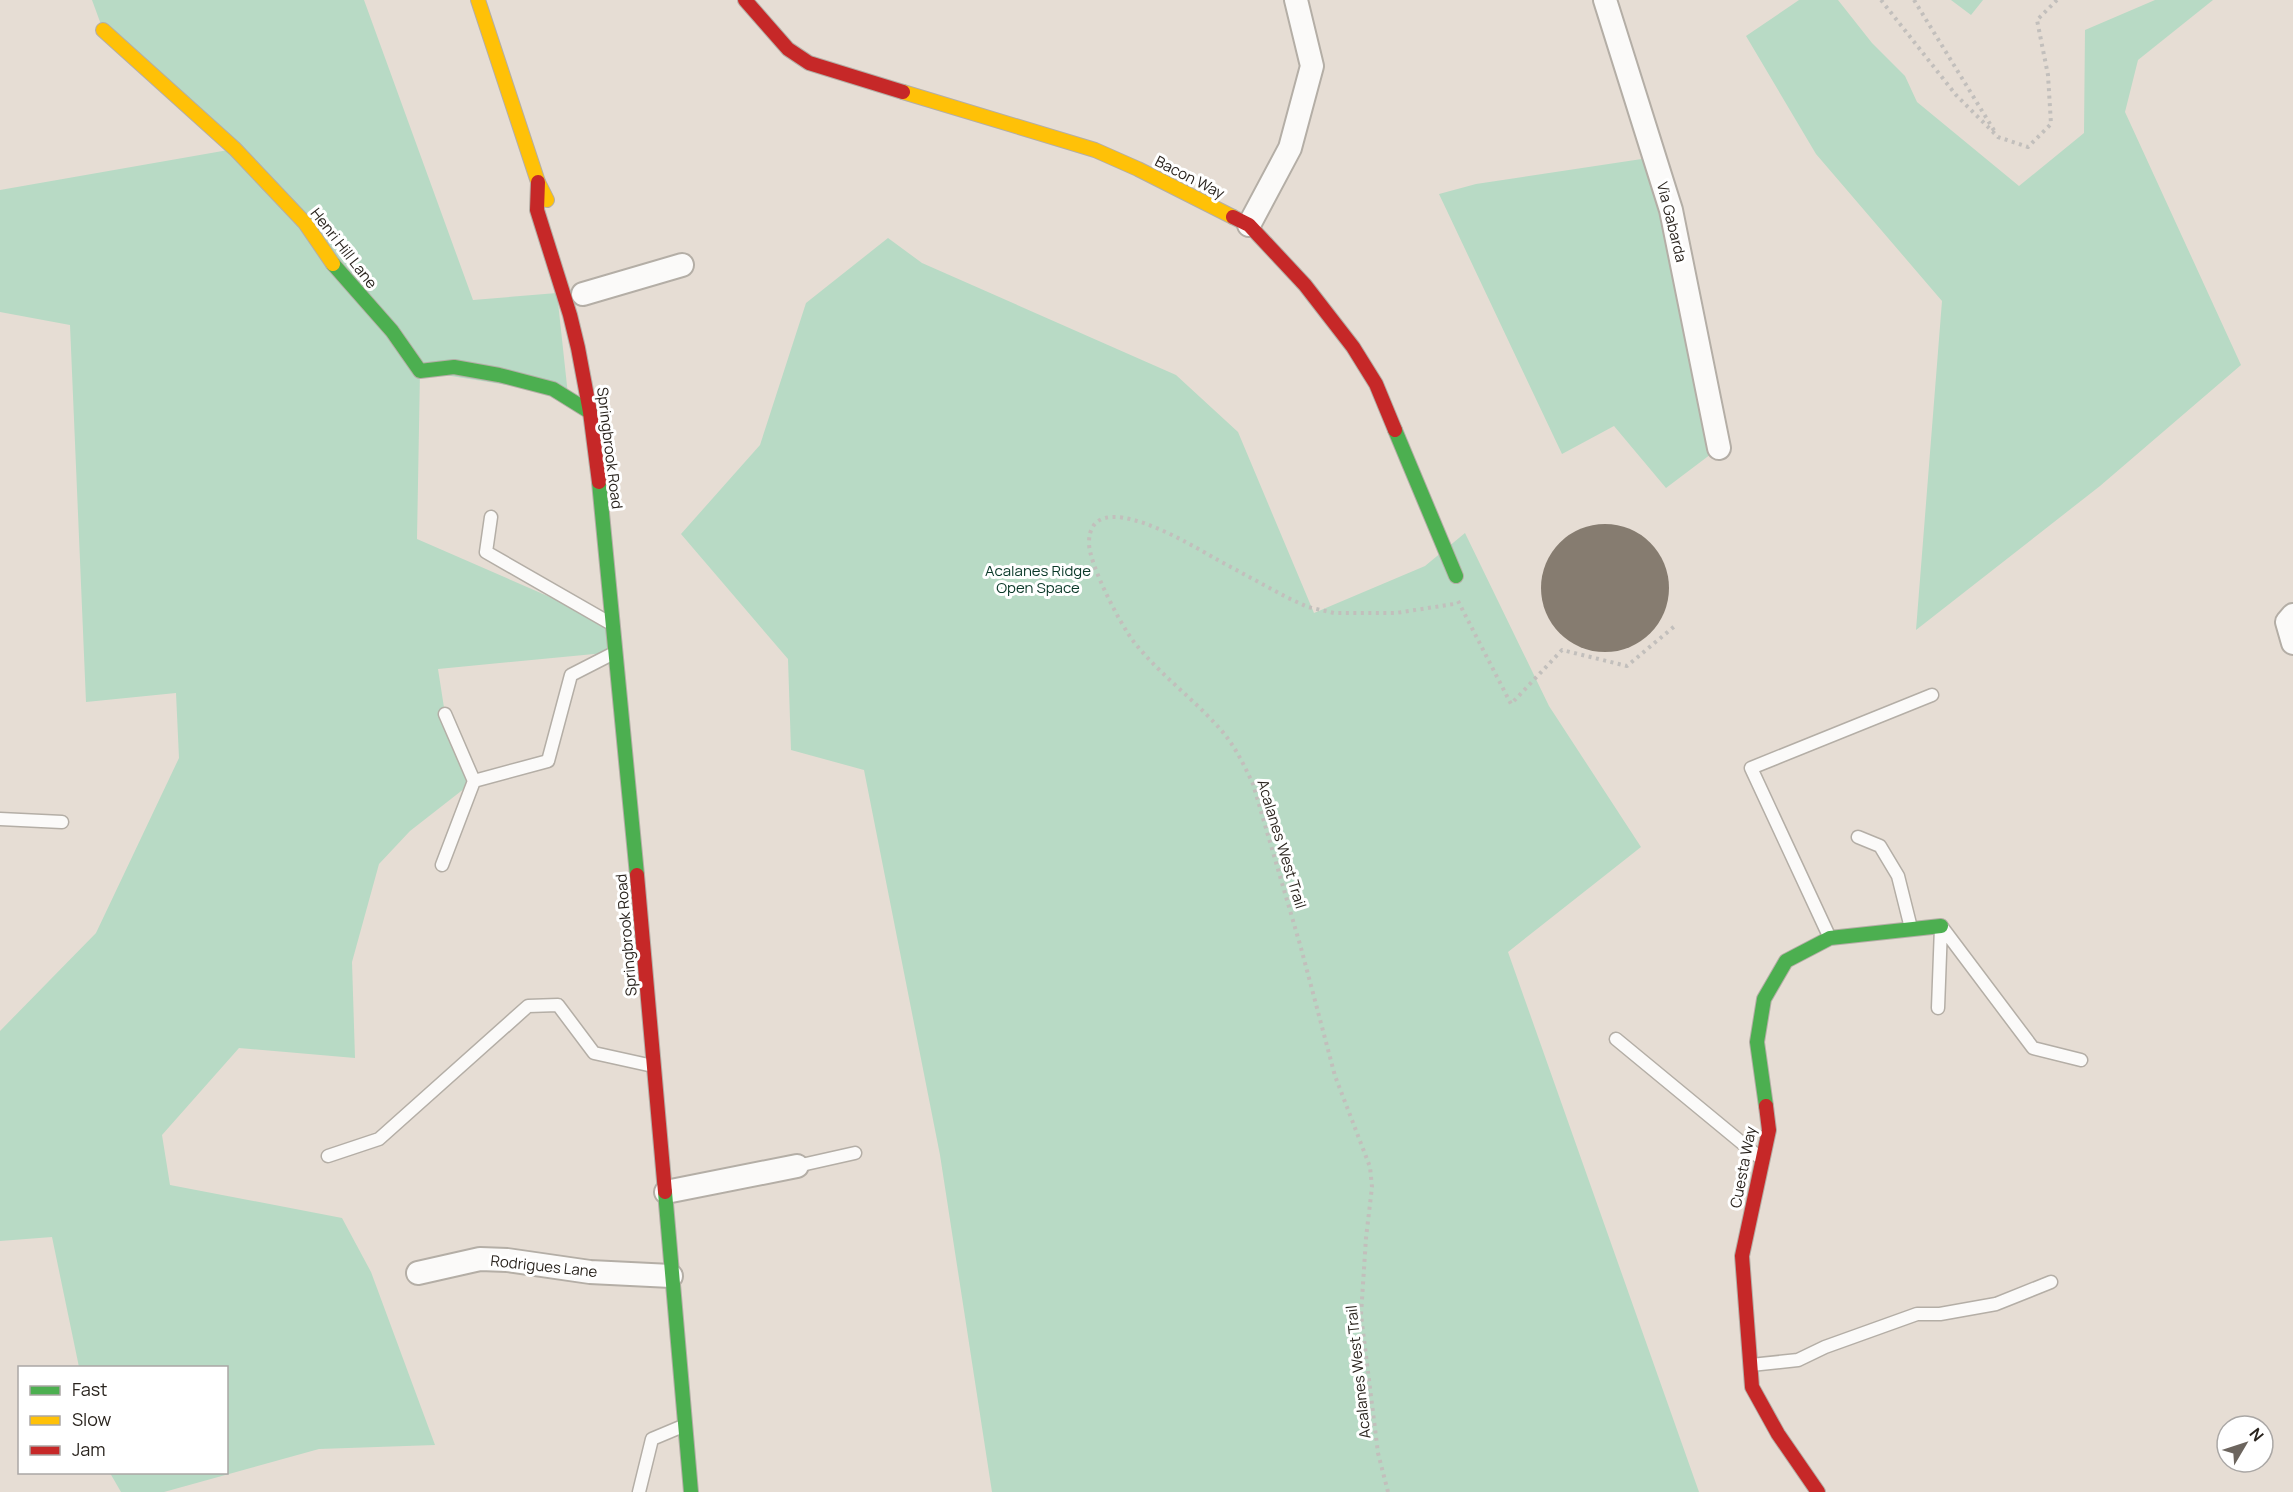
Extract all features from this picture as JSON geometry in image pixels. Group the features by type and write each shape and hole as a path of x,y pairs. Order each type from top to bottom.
{"street":[{"name":"Springbrook Road","path":"478,0 538,182 555,220"},
{"name":"Bacon Way","path":"745,0 788,49 809,63 1095,150 1249,225 1305,285 1353,346 1376,384 1456,576"},
{"path":"1249,225 1290,148 1312,66 1296,0"},
{"name":"Via Gabarda","path":"1605,0 1671,210 1719,448"},
{"name":"Henri Hill Lane","path":"103,30 235,149 305,223 337,270 392,332 420,371 454,368 499,375 553,389 590,412"},
{"name":"Springbrook Road","path":"538,182 537,210 570,315 590,412 666,1192 671,1276 691,1492"},
{"path":"582,294 682,265"},
{"name":"Springbrook Road","path":"584,375 587,326"},
{"path":"2293,615 2287,622 2293,643"},
{"name":"Cuesta Way","path":"1818,1492 1778,1434 1752,1387 1742,1256 1769,1130 1757,1042 1764,999 1786,961 1830,938 1941,926"},
{"path":"666,1192 797,1166"},
{"name":"Rodrigues Lane","path":"418,1273 480,1259 507,1260 590,1272 671,1276"}],"lane":[{"path":"490,517 486,552 612,624"},
{"path":"474,781 548,761 571,675 615,652"},
{"path":"1830,938 1751,768 1932,695"},
{"path":"442,865 474,781 445,714"},
{"path":"0,819 62,822"},
{"path":"1858,837 1880,846 1898,876 1911,929"},
{"path":"1938,1008 1941,926"},
{"path":"1941,926 2033,1048 2081,1060"},
{"path":"328,1156 379,1139 528,1006 558,1005 594,1053 654,1066"},
{"path":"1616,1039 1763,1160"},
{"path":"797,1166 855,1153"},
{"path":"1750,1365 1798,1360 1826,1347 1917,1314 1940,1314 1996,1304 2051,1282"},
{"path":"639,1492 652,1438 685,1425"}],"path":[{"path":"1881,0 1956,95 1998,137 2028,147 2051,124 2048,75 2037,20 2057,0"},
{"path":"1914,0 1998,137"},
{"name":"Acalanes West Trail","path":"1388,1492 1378,1454 1361,1314 1372,1187 1370,1167 1335,1076 1301,948 1253,784 1241,759 1221,729 1132,639 1108,595 1093,559 1089,532 1097,521 1107,517 1127,518 1155,526 1288,598 1308,607 1334,613 1396,612 1458,603 1511,704 1562,650 1627,666 1676,625"}],"green space":[{"path":"92,0 364,0 473,300 557,293 568,395 420,371 417,539 612,624 615,652 438,669 445,714 474,781 410,831 379,864 352,962 355,1058 239,1048 162,1135 170,1185 342,1218 371,1272 435,1445 319,1449 164,1492 121,1492 111,1474 228,1474 228,1366 79,1366 52,1237 0,1241 0,1031 96,933 179,758 176,693 86,702 70,325 0,312 0,190 234,149 103,30"},
{"path":"1799,0 1838,0 1872,43 1905,76 1917,102 2019,186 2084,133 2085,30 2155,0 2213,0 2138,60 2125,112 2241,365 2100,486 1916,630 1942,301 1816,154 1746,36"},
{"path":"1951,0 1983,0 1971,15"},
{"path":"1655,157 1719,448 1666,488 1614,426 1562,454 1439,194 1476,184"},
{"name":"Acalanes Ridge Open Space","path":"888,238 922,263 1176,375 1238,432 1314,613 1425,566 1465,533 1549,706 1641,847 1508,952 1699,1492 992,1492 940,1155 864,770 791,750 788,659 681,534 760,445 806,303"}],"building":[{"path":"1605,524 1629,529 1650,543 1664,564 1669,588 1664,612 1650,633 1629,647 1605,652 1581,647 1560,633 1546,612 1541,588 1546,564 1560,543 1581,529"}],"traffic: fast":[{"path":"333,264 392,331 420,371 454,367 499,375 553,389 590,412"},
{"path":"1395,430 1456,576"},
{"path":"599,482 637,875"},
{"path":"1766,1106 1757,1042 1764,999 1786,961 1830,938 1941,926"},
{"path":"665,1192 691,1492"}],"traffic: slow":[{"path":"478,0 538,182 547,200"},
{"path":"103,30 235,149 305,223 333,264"},
{"path":"903,92 1095,150 1233,217"}],"traffic: jam":[{"path":"745,0 788,49 809,63 903,92"},
{"path":"538,182 537,210 578,348 590,412 599,482"},
{"path":"1233,217 1249,225 1305,285 1353,347 1376,384 1395,430"},
{"path":"637,875 665,1192"},
{"path":"1766,1106 1769,1130 1742,1256 1752,1387 1778,1434 1818,1492"}]}
